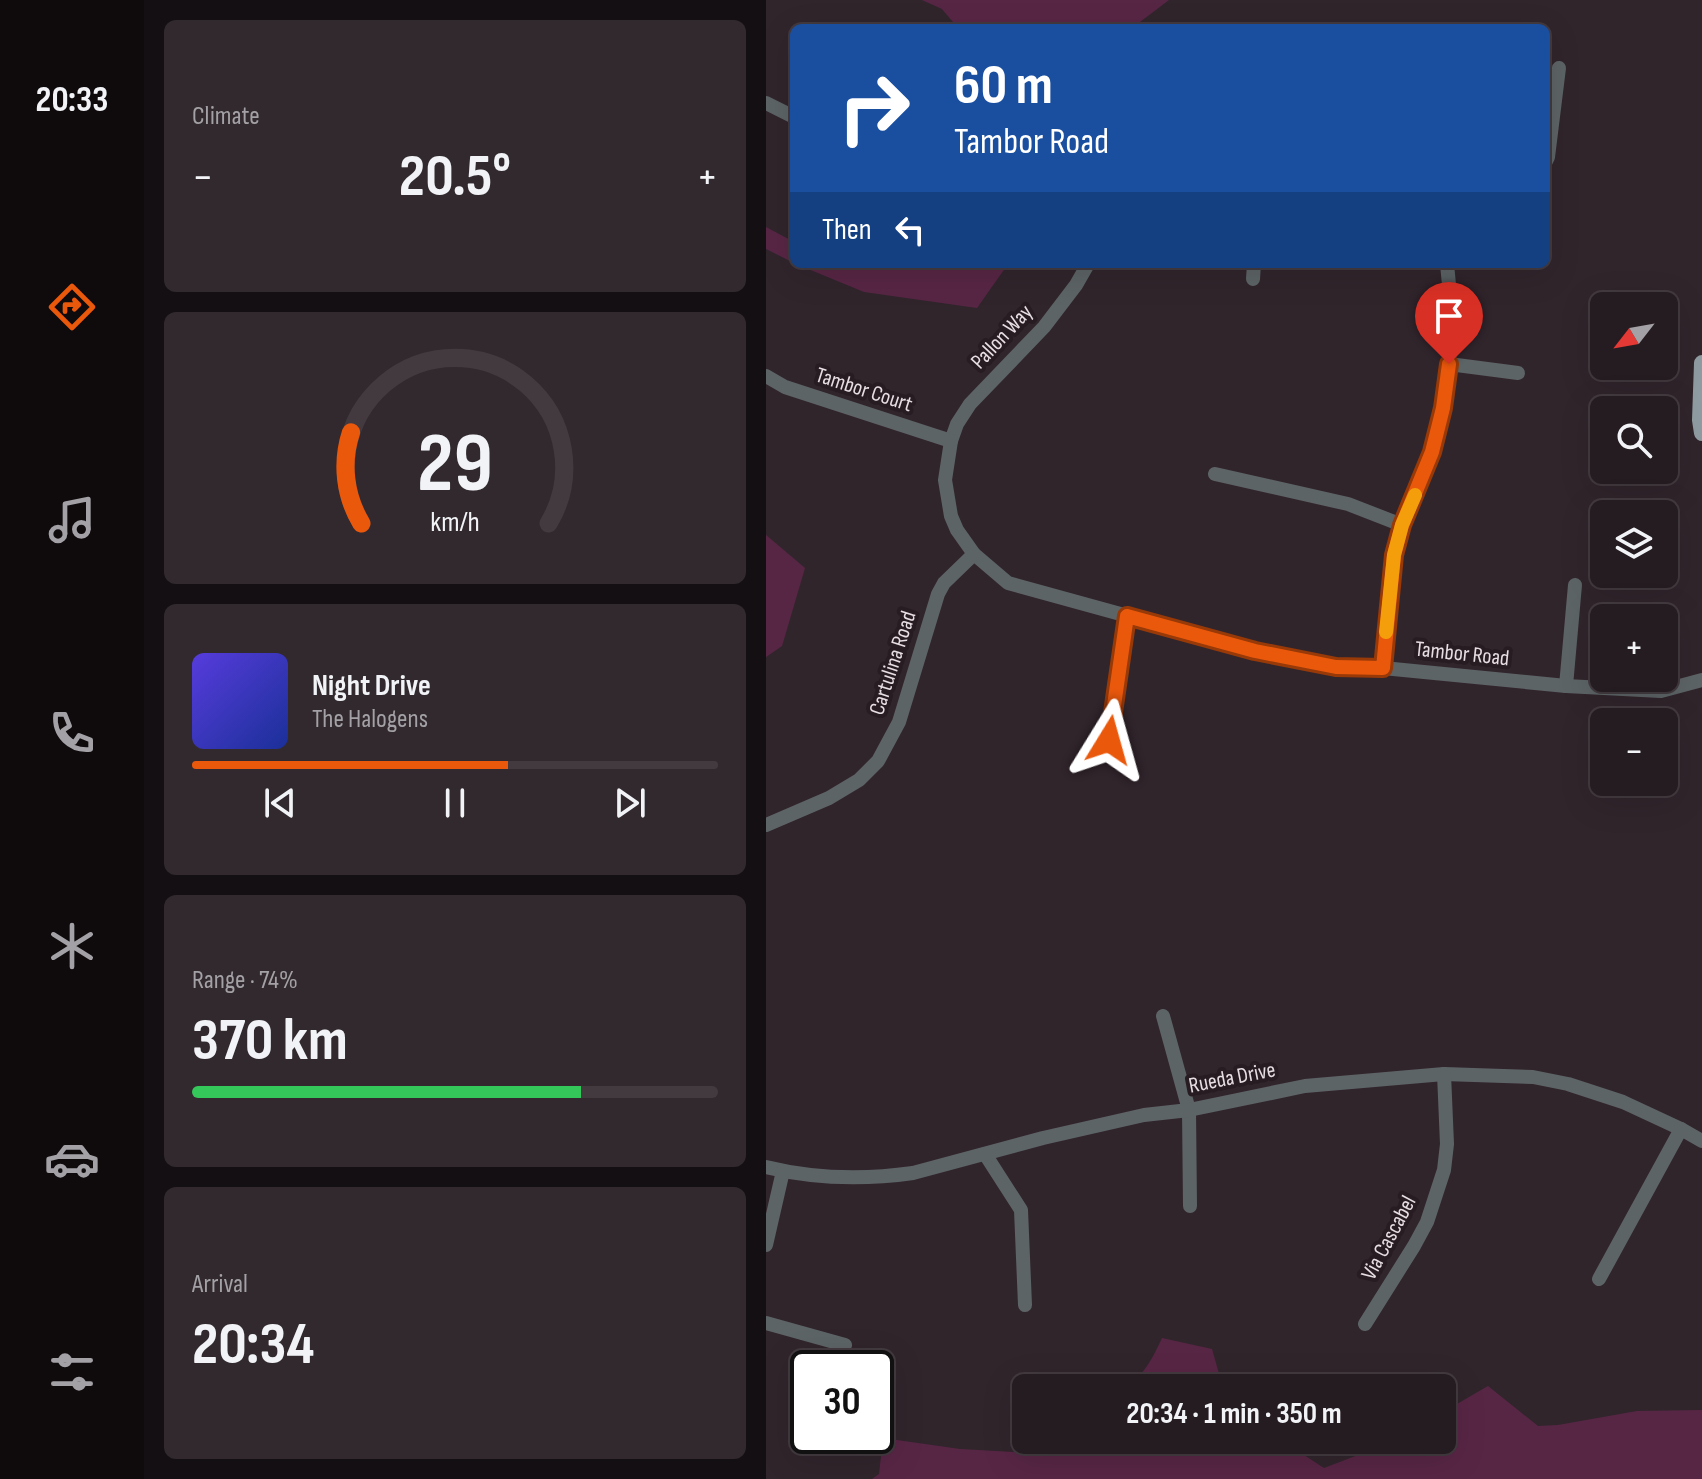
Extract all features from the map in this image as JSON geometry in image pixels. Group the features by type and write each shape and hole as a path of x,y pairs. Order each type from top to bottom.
{"main road":[{"path":"1702,363 1702,433"}],"street":[{"path":"1550,141 1559,68"},
{"path":"766,103 790,115"},
{"name":"Pallon Way","path":"951,441 957,424 970,404 1044,327 1086,268"},
{"path":"1383,668 1394,555 1402,525 1432,452 1443,408 1453,326 1447,268"},
{"path":"1449,364 1518,373"},
{"name":"Tambor Court","path":"766,376 785,387 951,441"},
{"name":"Tambor Road","path":"951,441 945,480 951,516 974,554 1008,583 1255,651 1336,667 1383,668 1566,686 1661,691 1702,680"},
{"path":"1215,474 1348,504 1402,525"},
{"name":"Cartulina Road","path":"766,825 829,798 859,780 878,761 899,722 938,594 944,583 974,554"},
{"path":"1566,686 1575,585"},
{"path":"1109,740 1127,616"},
{"path":"1163,1016 1189,1110 1190,1206"},
{"name":"Rueda Drive","path":"766,1167 832,1178 873,1178 913,1173 1144,1115 1189,1110 1305,1086 1444,1074 1533,1077 1568,1084 1623,1102 1702,1141"},
{"name":"Via Cascabel","path":"1365,1324 1427,1222 1444,1170 1447,1144 1444,1074"},
{"path":"1599,1279 1681,1129"},
{"path":"985,1154 1021,1210 1025,1305"},
{"path":"766,1245 783,1171"},
{"path":"766,1323 845,1345"}],"shaded area":[{"path":"922,0 1169,0 1137,24 955,24 942,9"},
{"path":"766,227 790,240 790,261 766,249"},
{"path":"806,268 1005,268 977,308 864,292"},
{"path":"766,535 805,568 782,646 766,657"},
{"path":"1162,1338 1212,1349 1219,1374 1140,1374"},
{"path":"1488,1386 1538,1426 1637,1411 1702,1410 1702,1479 872,1479 879,1474 881,1454 894,1454 894,1440 1012,1454 1302,1454 1324,1468 1360,1454 1456,1454 1457,1404"}],"slow traffic":[{"path":"1386,632 1394,555 1415,495"}],"route":[{"path":"1109,740 1127,616 1255,651 1336,667 1383,668 1394,555 1402,525 1432,452 1443,408 1449,364"}]}
